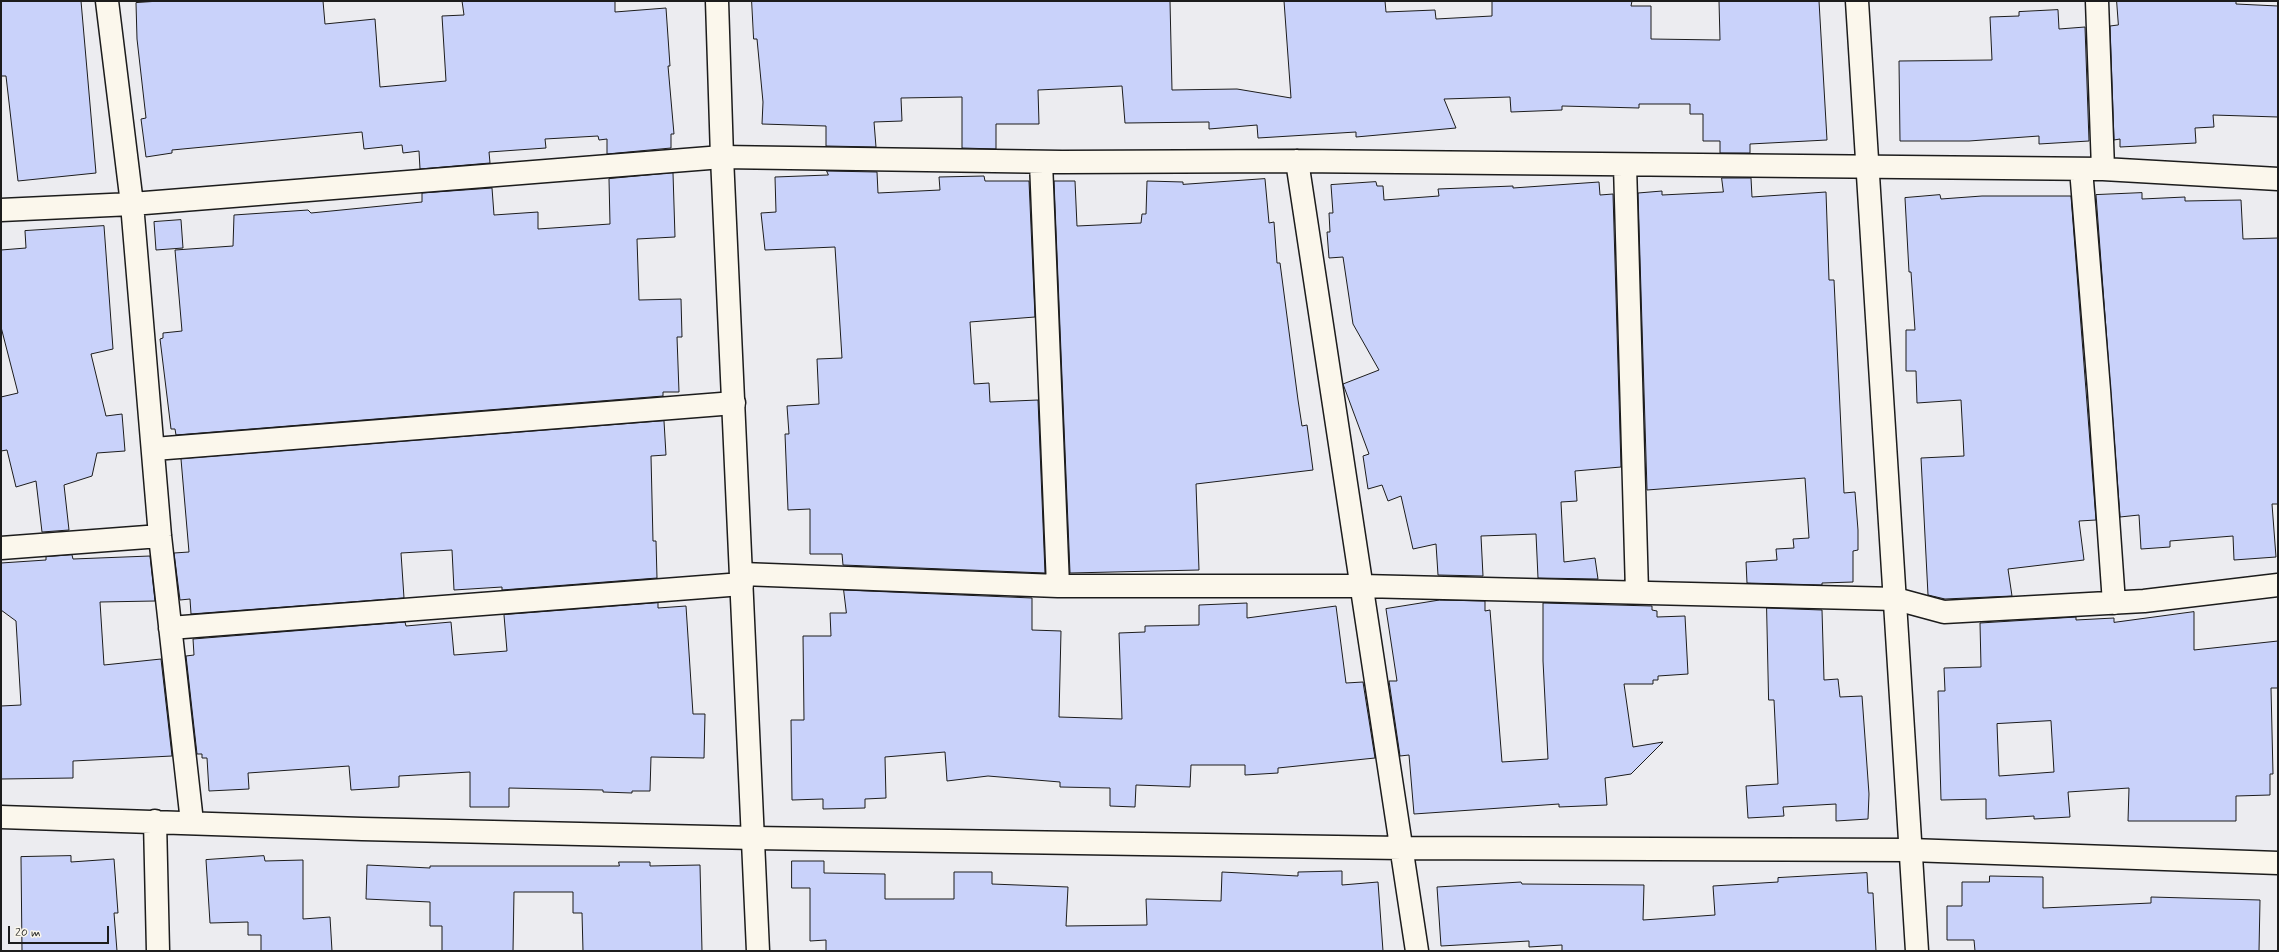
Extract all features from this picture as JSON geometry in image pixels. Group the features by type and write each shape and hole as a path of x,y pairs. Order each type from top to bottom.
{"street":[{"path":"107,1 132,204 154,449 160,536 192,822"},
{"path":"717,1 722,158 758,951"},
{"path":"1857,1 1896,599 1916,951"},
{"path":"2097,1 2103,169"},
{"path":"1,210 132,204 722,158 1041,162 1297,161 2103,169 2278,179"},
{"path":"1297,161 1417,951"},
{"path":"1041,162 1058,586"},
{"path":"1624,165 1637,592"},
{"path":"2081,169 2114,603"},
{"path":"154,449 734,403"},
{"path":"1,548 160,536"},
{"path":"170,628 742,579 1058,586 1362,586 1896,599 1944,612 2049,605 2114,603 2278,585"},
{"path":"1,817 192,822 362,829 754,838 1401,848 1910,850 2278,863"},
{"path":"155,821 158,951"}],"building":[{"path":"1,1 81,1 96,173 18,181 6,76 1,76"},
{"path":"160,1 323,1 325,24 375,19 380,87 446,81 442,16 464,15 462,1 615,1 615,12 666,8 670,66 668,66 674,134 671,134 671,148 607,154 607,139 599,140 598,136 545,139 546,148 489,152 490,163 420,169 419,151 403,153 402,145 364,149 362,132 172,150 172,153 146,157 141,119 146,118 137,39 136,3"},
{"path":"752,1 1170,1 1172,90 1237,89 1291,98 1284,1 1385,1 1386,12 1435,10 1436,19 1492,16 1492,1 1632,1 1631,6 1651,6 1651,39 1720,40 1719,1 1819,1 1827,140 1750,144 1750,153 1720,153 1720,141 1703,141 1703,114 1690,114 1690,104 1639,104 1639,108 1562,106 1562,110 1511,112 1510,97 1444,99 1456,128 1356,137 1356,132 1258,138 1257,125 1209,129 1209,122 1125,123 1122,86 1038,90 1039,124 996,124 996,149 962,148 962,97 901,98 902,121 874,122 876,147 826,146 826,126 762,124 763,102 757,39 754,39"},
{"path":"2117,1 2236,1 2236,4 2278,6 2278,117 2213,115 2214,127 2195,128 2196,143 2120,147 2120,139 2114,140 2110,26 2118,25"},
{"path":"2058,10 2059,29 2085,27 2089,141 2039,144 2039,136 1969,141 1900,141 1899,61 1992,60 1990,17 2019,16 2019,12"},
{"path":"827,171 877,172 878,193 940,190 939,177 984,176 985,181 1029,181 1035,317 970,322 974,384 989,383 990,402 1038,400 1045,573 843,565 842,554 810,554 810,509 788,510 785,434 789,434 787,406 819,404 817,359 842,358 835,247 765,250 761,213 776,212 775,177 828,175"},
{"path":"673,173 675,237 637,239 639,300 681,299 682,337 677,337 679,392 663,392 663,396 176,435 175,429 171,429 160,339 163,338 163,333 182,331 175,250 233,246 234,215 308,210 311,213 422,202 422,193 492,188 494,215 538,212 538,229 610,224 609,179"},
{"path":"1722,178 1751,178 1752,197 1826,192 1829,280 1834,280 1844,493 1855,492 1858,530 1858,550 1853,551 1853,582 1822,583 1822,585 1747,583 1746,562 1777,560 1776,549 1794,548 1793,539 1809,538 1805,478 1647,490 1638,193 1662,191 1662,195 1723,192"},
{"path":"1265,179 1269,223 1274,222 1277,263 1280,263 1302,426 1307,425 1313,470 1196,484 1199,570 1070,573 1054,181 1075,181 1077,226 1141,223 1142,214 1146,214 1147,181 1183,182 1183,184"},
{"path":"1376,182 1377,186 1383,186 1384,200 1439,196 1438,189 1513,186 1513,188 1599,182 1600,195 1613,194 1621,467 1575,471 1577,501 1561,502 1564,562 1595,558 1598,579 1538,578 1536,534 1481,536 1483,576 1438,575 1436,544 1413,549 1401,496 1388,501 1382,485 1368,489 1363,456 1369,454 1343,384 1379,370 1353,324 1343,257 1329,258 1327,232 1330,232 1329,213 1333,213 1331,185"},
{"path":"2142,193 2142,199 2185,197 2185,201 2241,200 2243,239 2278,238 2278,504 2272,504 2276,557 2234,560 2233,536 2170,541 2170,547 2141,549 2139,515 2120,517 2096,195"},
{"path":"1940,195 1941,199 1982,196 2071,196 2096,520 2079,521 2084,560 2008,569 2012,596 1945,599 1928,595 1921,458 1964,456 1961,400 1917,403 1916,371 1906,371 1906,330 1915,330 1911,272 1909,272 1905,198"},
{"path":"181,220 183,248 156,250 154,222"},
{"path":"104,226 113,349 91,354 106,416 122,414 125,451 97,453 92,476 64,485 69,530 42,532 36,481 16,487 7,450 1,451 1,397 18,393 1,327 1,250 26,248 25,231"},
{"path":"664,421 666,455 651,456 653,541 656,541 657,578 502,590 502,587 454,590 452,550 401,553 404,598 191,614 190,599 180,600 174,553 189,552 181,459"},
{"path":"72,555 73,559 150,556 155,601 100,602 104,665 161,659 172,756 73,761 73,778 1,779 1,706 21,705 16,621 1,610 1,563 46,560 46,557"},
{"path":"844,590 1032,598 1032,630 1061,631 1059,717 1122,719 1119,633 1145,632 1145,626 1199,625 1199,605 1247,603 1247,618 1336,606 1346,683 1363,682 1375,758 1278,768 1278,773 1245,775 1245,765 1191,765 1190,787 1136,785 1135,807 1110,806 1110,788 1060,787 1060,782 988,776 947,781 945,752 885,757 886,798 865,799 865,808 823,809 823,799 792,800 791,720 804,720 803,636 831,636 830,613 846,613"},
{"path":"1440,600 1485,601 1485,611 1490,610 1502,762 1548,759 1543,661 1543,603 1652,606 1652,610 1657,611 1657,617 1685,616 1688,674 1658,676 1658,680 1653,680 1653,684 1624,684 1633,747 1663,742 1631,774 1605,778 1607,805 1559,807 1559,804 1414,814 1409,755 1400,756 1389,681 1397,681 1386,609"},
{"path":"658,603 658,608 686,606 693,714 705,714 704,758 651,757 650,791 632,791 632,793 603,792 603,790 509,788 509,807 470,807 470,772 399,776 399,787 351,790 349,766 248,773 249,789 209,791 207,758 202,758 202,754 197,754 186,656 194,655 193,639 405,622 406,626 451,622 454,655 507,651 504,615"},
{"path":"1767,608 1822,610 1824,680 1838,679 1840,697 1862,696 1869,794 1868,819 1836,821 1836,804 1783,807 1784,816 1748,818 1746,786 1778,784 1774,700 1769,700"},
{"path":"2194,612 2194,650 2278,641 2278,688 2271,688 2273,774 2270,774 2270,795 2236,796 2236,821 2128,821 2129,788 2068,792 2070,817 2034,819 2034,816 1986,819 1986,799 1941,800 1938,691 1945,691 1944,668 1981,667 1980,623 2076,617 2076,620 2114,618 2114,622","holes":["2051,721 2054,772 1999,776 1997,724"]},
{"path":"71,856 71,862 114,859 118,913 114,913 117,951 22,951 21,857"},
{"path":"264,856 265,861 303,860 303,919 330,917 332,951 261,951 261,935 248,935 248,922 210,923 206,860"},
{"path":"792,861 824,861 824,873 885,874 885,899 954,899 954,872 992,872 992,884 1068,887 1066,926 1147,925 1146,899 1221,901 1222,872 1298,876 1298,872 1342,871 1342,885 1378,882 1383,951 826,951 826,940 810,941 810,888 792,888"},
{"path":"619,862 650,862 650,866 700,865 702,951 583,951 582,913 573,913 573,892 514,892 513,951 442,951 442,926 430,926 430,902 366,899 367,865 430,868 430,866 619,866"},
{"path":"1867,873 1868,893 1873,893 1876,951 1562,951 1562,945 1529,947 1529,941 1441,946 1437,887 1521,882 1522,884 1644,885 1643,920 1715,915 1713,886 1778,882 1778,878"},
{"path":"1990,876 2043,877 2043,908 2151,903 2151,897 2260,900 2259,951 1975,951 1974,940 1947,940 1947,906 1962,906 1962,882 1989,882"}]}
